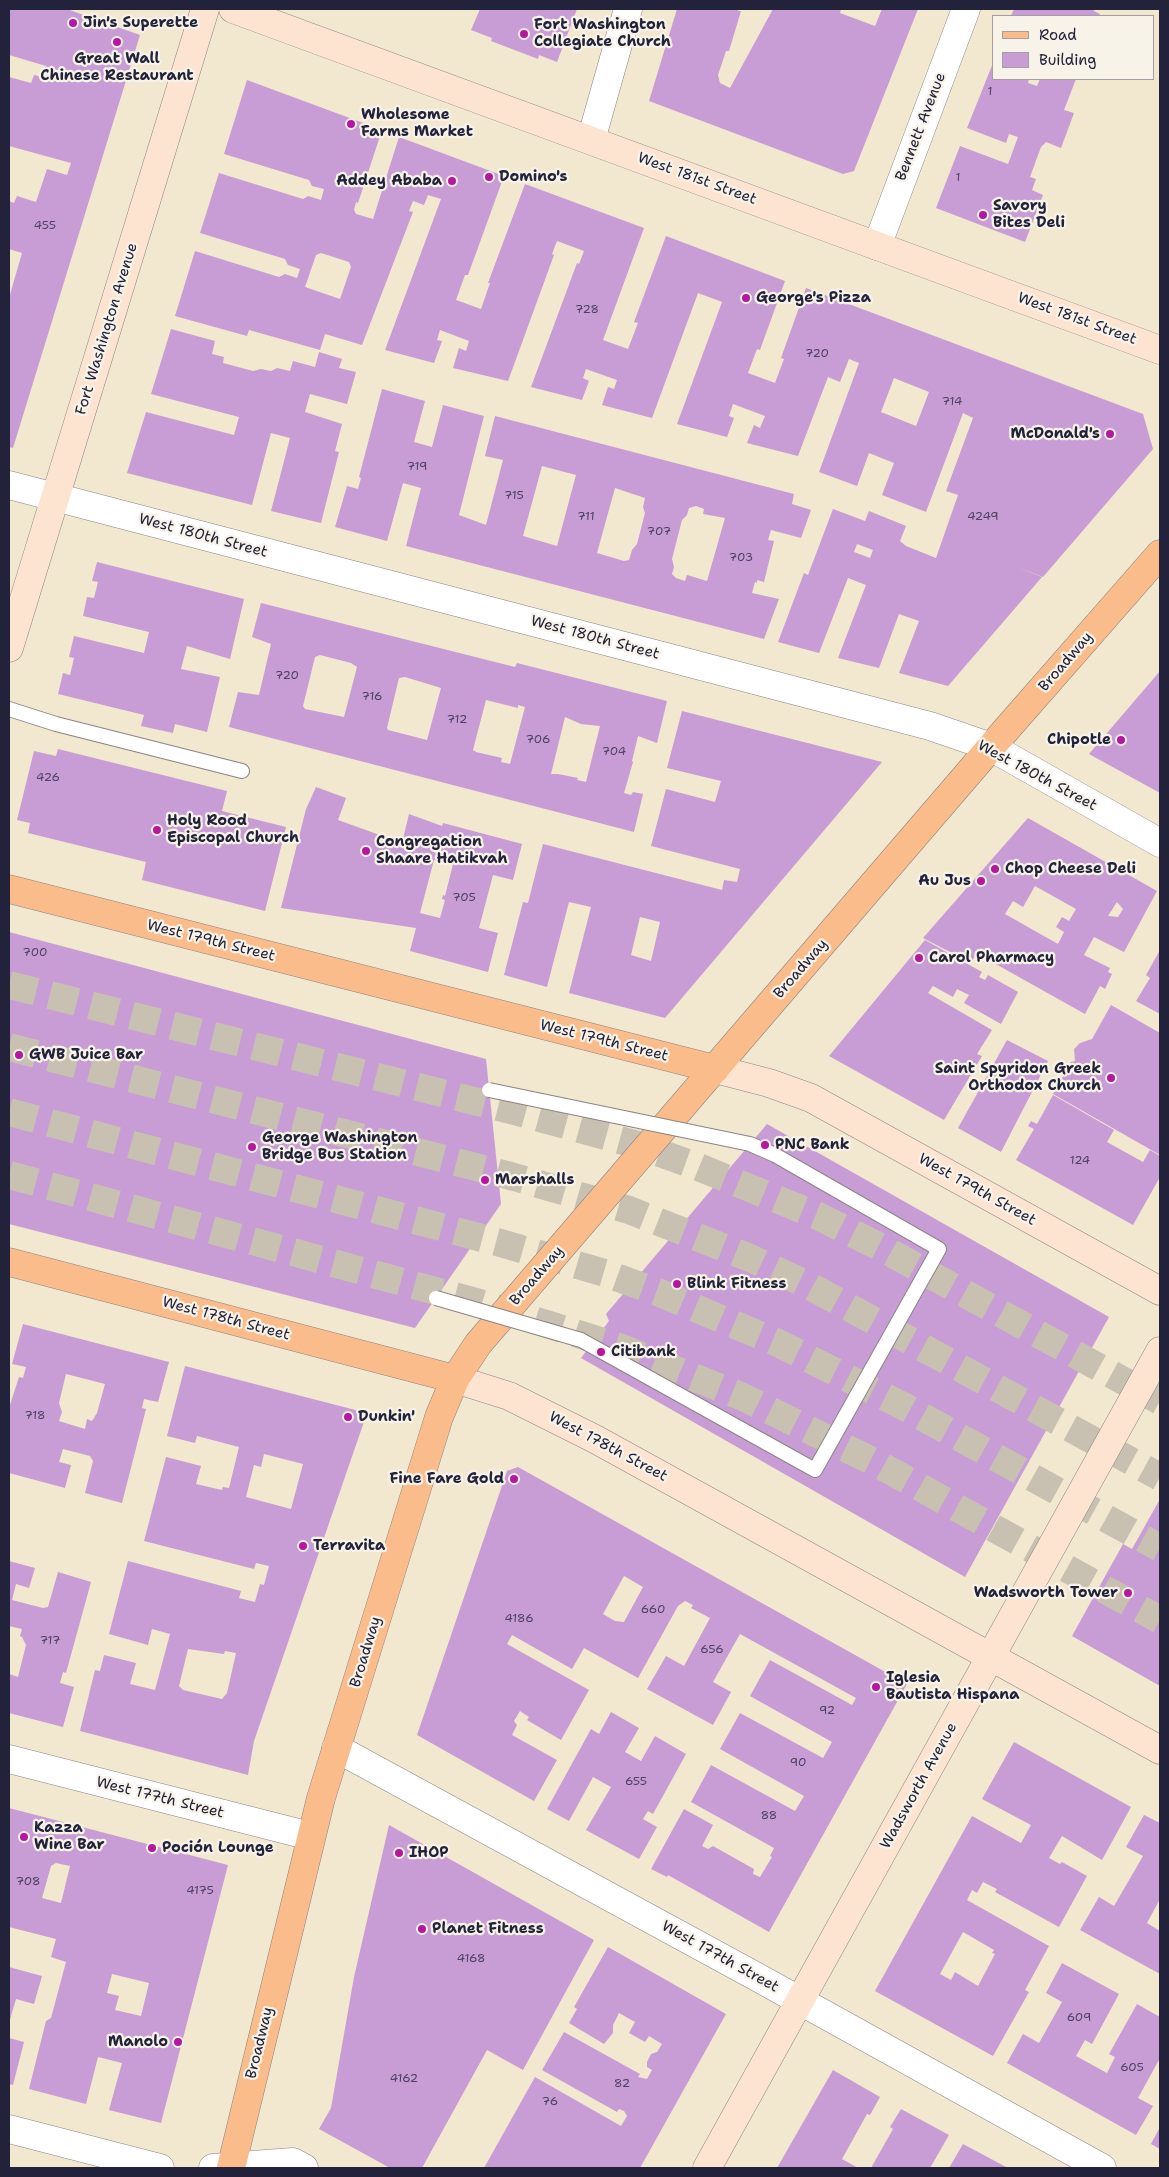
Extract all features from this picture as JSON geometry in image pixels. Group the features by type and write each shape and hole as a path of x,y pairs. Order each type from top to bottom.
{"main road":[{"name":"Fort Washington Avenue","path":"9,648 205,9"},
{"name":"West 181st Street","path":"233,9 1160,350"},
{"name":"Broadway","path":"225,2168 310,1836 440,1417 455,1379 478,1344 1160,554"},
{"name":"West 179th Street","path":"9,889 769,1083 811,1098 1160,1291"},
{"name":"West 178th Street","path":"9,1262 455,1379 509,1396 587,1435 1160,1750"},
{"name":"Wadsworth Avenue","path":"708,2168 1160,1351"}],"street":[{"path":"591,140 628,9"},
{"name":"Bennett Avenue","path":"877,246 966,9"},
{"name":"West 180th Street","path":"9,485 930,726 991,748 1160,843"},
{"name":"West 177th Street","path":"336,1748 800,2000 1102,2168"},
{"name":"West 177th Street","path":"9,1759 310,1836"},
{"path":"9,2129 160,2168"},
{"path":"225,2168 293,2162 304,2168"}],"lane":[{"path":"9,709 56,724 242,771"},
{"path":"436,1298 581,1340 815,1470 939,1249 775,1155 750,1144 489,1090"}],"building":[{"path":"9,9 67,9 140,35 13,448 9,447 9,298 22,253 9,249 9,201 14,203 17,196 36,202 47,169 67,175 71,163 9,146 9,77 31,83 34,75 43,77 46,66 9,55"},
{"name":"Fort Washington Collegiate Church","path":"480,9 577,9 557,62 539,55 538,59 491,41 492,38 471,30"},
{"path":"677,9 739,9 738,11 741,11 729,51 726,51 718,75 720,83 730,88 773,9 841,9 840,13 875,26 882,9 918,9 854,171 843,174 649,101"},
{"path":"1014,9 1094,9 1094,11 1100,14 1100,15 1011,15"},
{"path":"992,66 992,80 1029,80 1028,83 1037,86 1040,80 1076,80 1064,110 1074,113 1061,148 1046,142 1041,147 1030,177 1036,179 1032,190 1043,195 1025,242 936,208 960,146 1008,164 1018,137 1009,134 1006,143 967,128"},
{"path":"247,80 382,130 358,203 356,202 354,210 356,214 373,219 399,137 504,176 468,275 465,275 456,300 481,309 490,283 488,283 525,184 644,228 603,340 628,349 638,323 634,322 666,236 785,281 760,350 757,349 748,373 775,383 784,359 781,358 806,288 1143,414 1153,449 1043,577 1017,567 1042,577 948,686 899,673 919,621 899,614 879,668 838,658 866,585 848,578 819,653 778,642 804,573 808,575 833,509 865,521 869,511 906,526 900,541 906,546 936,558 958,495 946,491 973,418 963,413 926,512 882,495 894,463 869,453 857,486 819,472 859,363 849,359 840,382 828,377 798,456 747,443 754,425 760,428 765,416 733,404 729,416 734,418 727,437 677,424 722,302 698,293 652,418 602,405 608,387 614,389 617,380 586,369 583,378 589,381 582,400 531,387 577,263 579,264 584,251 557,241 552,254 554,255 508,381 453,368 459,348 466,351 469,341 440,330 437,340 442,341 434,363 385,350 441,199 428,195 424,205 413,201 409,211 413,212 362,345 325,334 320,350 249,330 247,336 175,316 195,251 279,277 285,274 297,278 300,269 288,265 285,259 200,233 219,173 303,199 308,196 321,200 324,189 312,186 309,180 224,154","holes":["321,253 349,262 351,267 340,299 305,287 316,255","894,378 929,392 916,426 881,412","857,544 873,550 870,558 854,552"]},
{"path":"171,329 215,341 212,354 224,357 223,363 253,371 261,369 271,371 277,368 290,371 293,361 315,367 319,352 342,359 339,368 356,372 347,404 310,394 305,412 342,424 335,451 339,452 321,523 271,511 290,438 271,433 252,505 127,473 146,412 234,435 239,417 151,394"},
{"path":"382,389 425,401 414,442 432,447 443,405 484,416 459,515 486,525 503,460 485,456 495,416 794,494 792,504 811,510 801,538 771,530 768,540 774,541 764,582 757,580 752,593 779,599 764,639 406,546 421,488 403,483 387,541 335,527 347,486 358,489 361,478 359,477","holes":["542,466 576,475 557,546 523,536","615,488 645,498 643,507 645,513 637,544 632,550 629,560 624,561 597,553","696,506 704,509 703,514 725,518 707,581 687,575 685,581 676,578 672,574 674,567 672,559 682,520 687,515 689,508"]},
{"path":"97,562 244,599 230,659 187,646 181,669 220,677 207,732 175,724 173,733 141,726 144,715 58,694 63,673 70,675 74,658 69,657 74,636 144,653 149,632 83,616 87,597 94,598 98,582 92,581"},
{"path":"261,603 515,667 517,663 667,701 657,743 638,736 624,793 631,795 633,792 643,794 634,832 229,727 238,692 259,695 271,644 252,637","holes":["320,655 351,663 357,667 344,717 305,709 303,706 315,657","405,677 441,688 427,740 388,730 387,728 399,678","486,700 518,708 518,705 525,707 510,764 501,762 502,758 473,750","565,717 581,724 600,726 586,782 577,780 578,778 551,774"]},
{"path":"1160,671 1160,793 1089,754"},
{"path":"682,711 882,762 665,1018 569,993 591,907 569,902 547,987 504,975 523,902 528,903 543,844 722,890 724,880 737,882 740,869 651,846 666,789 715,802 721,781 667,768","holes":["640,917 660,922 651,961 631,955"]},
{"name":"Holy Rood Episcopal Church","path":"58,749 227,791 222,811 286,827 265,911 142,880 146,862 28,833 30,823 17,820 34,751 56,756"},
{"name":"Congregation Shaare Hatikvah","path":"316,787 346,798 338,820 402,843 409,814 442,826 443,823 522,844 513,880 493,875 479,928 498,933 488,972 410,951 416,928 281,908 306,809","holes":["434,860 453,864 445,896 443,895 442,899 445,900 440,918 420,913"]},
{"path":"1028,818 1157,891 1124,952 1094,937 1084,955 1110,968 1108,972 1112,974 1105,989 1100,986 1085,1014 985,958 987,954 978,949 971,963 923,938","holes":["1035,886 1076,909 1069,921 1062,917 1056,927 1064,932 1058,944 1005,914 1013,901 1023,907","1117,902 1123,909 1118,917 1108,916"]},
{"name":"George Washington Bridge Bus Station","path":"9,932 486,1059 501,1204 415,1328 9,1224"},
{"path":"925,940 982,972 979,977 985,980 988,975 1018,992 1001,1024 964,1003 969,995 957,989 953,997 933,986 928,993 992,1030 977,1054 982,1056 944,1120 829,1056"},
{"path":"1160,950 1160,1014 1136,1001 1150,978 1146,975"},
{"name":"Saint Spyridon Greek Orthodox Church","path":"1111,1005 1160,1033 1160,1155 1053,1094 1071,1062 1075,1061 1074,1049 1080,1043 1092,1039"},
{"path":"1007,1040 1048,1061 1001,1152 958,1128"},
{"name":"Saint Spyridon Greek Orthodox Church","path":"1053,1095 1114,1130 1107,1142 1143,1162 1150,1150 1160,1156 1160,1177 1133,1225 1016,1160 1034,1129 1028,1126 1031,1121 1037,1124"},
{"path":"767,1124 1109,1317 965,1577 581,1358 609,1321 606,1314"},
{"path":"23,1324 169,1362 158,1402 144,1399 142,1408 146,1409 122,1503 85,1493 93,1461 90,1456 63,1449 59,1462 71,1465 65,1488 9,1473 9,1408 19,1377 23,1378 26,1367 12,1364","holes":["66,1374 105,1384 97,1413 92,1421 87,1419 85,1429 59,1421 62,1412 59,1403"]},
{"path":"185,1366 367,1413 254,1741 248,1775 80,1731 95,1670 100,1671 104,1655 136,1663 130,1684 155,1690 170,1634 152,1629 148,1645 109,1634 128,1561 241,1591 239,1598 255,1602 260,1584 264,1585 269,1566 256,1563 254,1569 144,1541 166,1457 201,1466 196,1484 222,1490 223,1487 229,1488 239,1447 197,1436 195,1443 167,1436","holes":["264,1454 303,1464 291,1509 246,1497 254,1465 261,1467","188,1649 224,1654 225,1651 236,1653 227,1693 222,1699 183,1690 179,1686"]},
{"path":"518,1467 907,1684 769,1932 668,1875 667,1877 651,1869 684,1809 713,1825 702,1846 708,1849 713,1846 754,1869 753,1874 760,1877 772,1857 770,1856 774,1848 691,1802 711,1765 795,1811 804,1796 720,1749 740,1713 823,1758 832,1742 750,1696 770,1660 852,1705 856,1698 740,1634 713,1682 731,1692 713,1725 647,1689 666,1656 684,1666 710,1618 691,1608 693,1605 685,1601 678,1606 638,1678 584,1648 572,1669 512,1635 507,1644 589,1690 561,1740 527,1720 529,1717 520,1711 514,1721 517,1725 512,1735 557,1760 534,1801 417,1735 507,1471","holes":["624,1576 643,1587 624,1622 615,1621 603,1614"]},
{"name":"Wadsworth Tower","path":"1160,1499 1160,1686 1072,1636 1123,1544 1132,1549"},
{"path":"9,1561 35,1568 29,1588 16,1584 12,1600 43,1608 48,1607 58,1572 91,1582 66,1673 63,1672 60,1683 74,1687 63,1727 9,1713 9,1674 18,1677 26,1645 20,1636 22,1629 9,1626"},
{"path":"611,1712 639,1728 625,1752 641,1761 655,1736 686,1754 653,1814 648,1811 643,1819 657,1827 639,1859 586,1830 611,1787 593,1777 569,1821 547,1809 591,1729 599,1734"},
{"path":"1014,1742 1131,1807 1102,1860 1062,1836 1049,1858 1060,1864 1062,1862 1087,1876 1059,1927 995,1892 997,1889 983,1882 977,1893 972,1890 967,1900 1049,1946 1025,1990 1029,1992 993,2056 875,1991 972,1816 1021,1843 1031,1825 982,1799","holes":["963,1932 994,1950 992,1953 995,1954 978,1986 955,1972 951,1980 940,1974"]},
{"path":"9,1808 228,1865 161,2123 109,2110 122,2063 98,2057 86,2104 29,2089 46,2021 51,2018 66,1962 51,1957 56,1939 9,1927","holes":["56,1863 70,1866 61,1903 42,1898 51,1866","112,1974 149,1983 141,2016 115,2010 119,1996 107,1993"]},
{"path":"1144,1815 1160,1823 1160,1899 1147,1923 1160,1931 1160,1974 1080,1930 1099,1897 1114,1906 1143,1856 1126,1847"},
{"path":"389,1825 594,1940 523,2070 487,2050 422,2168 390,2168 319,2129 331,2108 354,1977"},
{"path":"608,1947 726,2014 640,2168 484,2168 535,2077 621,2126 627,2116 624,2111 619,2109 617,2112 542,2070 564,2032 640,2074 638,2077 647,2079 652,2070 647,2067 647,2062 651,2054 657,2052 662,2044 649,2036 645,2042 629,2033 635,2022 619,2013 613,2025 613,2033 604,2044 569,2023 577,2009 574,2007"},
{"path":"1062,1963 1119,1994 1092,2044 1085,2040 1076,2056 1107,2073 1115,2057 1109,2054 1137,2004 1160,2017 1160,2058 1138,2098 1153,2106 1136,2135 1007,2063 1023,2034 1039,2043 1062,2002 1046,1993"},
{"path":"9,1967 42,1976 34,2004 16,1999 9,2023"},
{"path":"9,2038 24,2042 13,2085 9,2084"},
{"path":"833,2070 880,2097 870,2115 867,2114 842,2159 858,2168 777,2168"},
{"path":"901,2109 949,2135 930,2168 871,2168 893,2129 890,2127"},
{"path":"1160,2127 1160,2149 1151,2144"},
{"path":"963,2144 1008,2168 949,2168"}],"tunnel":[{"path":"9,985 518,1112 638,1145 696,1166 818,1216 880,1247 1160,1401"},
{"path":"9,1047 507,1175 629,1210 750,1258 808,1285 1160,1477"},
{"path":"9,1112 497,1242 605,1273 660,1293 778,1343 903,1406 1160,1548"},
{"path":"9,1175 480,1303 619,1347 743,1397 878,1464 1160,1620"}],"place":[{"name":"Jin's Superette","path":"73,23"},
{"name":"Fort Washington Collegiate Church","path":"524,34"},
{"name":"Great Wall Chinese Restaurant","path":"117,42"},
{"name":"Wholesome Farms Market","path":"351,124"},
{"name":"Domino's","path":"489,177"},
{"name":"Addey Ababa","path":"452,181"},
{"name":"Savory Bites Deli","path":"983,215"},
{"name":"George's Pizza","path":"746,298"},
{"name":"McDonald's","path":"1110,434"},
{"name":"Chipotle","path":"1121,740"},
{"name":"Holy Rood Episcopal Church","path":"157,830"},
{"name":"Congregation Shaare Hatikvah","path":"366,851"},
{"name":"Chop Cheese Deli","path":"995,869"},
{"name":"Au Jus","path":"981,881"},
{"name":"Carol Pharmacy","path":"919,958"},
{"name":"GWB Juice Bar","path":"19,1055"},
{"name":"Saint Spyridon Greek Orthodox Church","path":"1111,1078"},
{"name":"PNC Bank","path":"765,1145"},
{"name":"George Washington Bridge Bus Station","path":"252,1147"},
{"name":"Marshalls","path":"485,1180"},
{"name":"Blink Fitness","path":"677,1284"},
{"name":"Citibank","path":"601,1352"},
{"name":"Dunkin'","path":"348,1417"},
{"name":"Fine Fare Gold","path":"514,1479"},
{"name":"Terravita","path":"303,1546"},
{"name":"Wadsworth Tower","path":"1128,1593"},
{"name":"Iglesia Bautista Hispana","path":"876,1687"},
{"name":"Kazza Wine Bar","path":"24,1837"},
{"name":"Poción Lounge","path":"152,1848"},
{"name":"IHOP","path":"399,1853"},
{"name":"Planet Fitness","path":"422,1929"},
{"name":"Manolo","path":"178,2042"}]}
